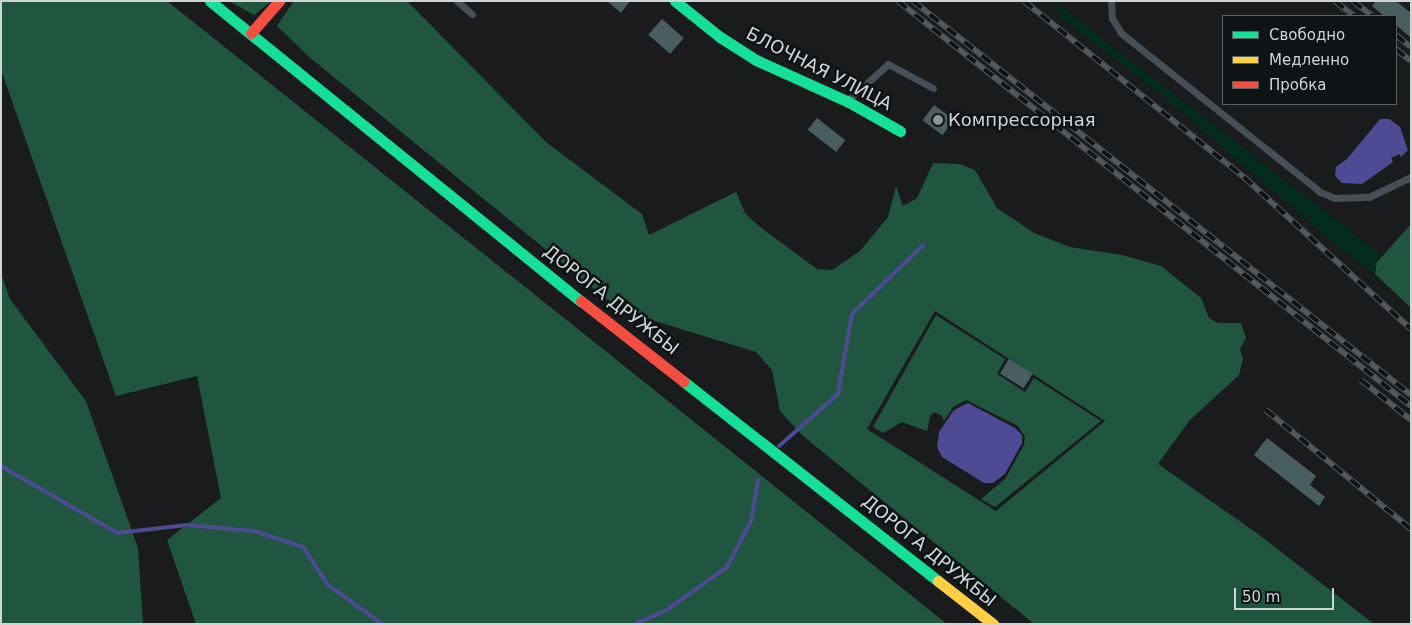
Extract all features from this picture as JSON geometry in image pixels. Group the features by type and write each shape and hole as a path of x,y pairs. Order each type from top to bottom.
{"main road":[{"name":"ДОРОГА ДРУЖБЫ","path":"210,1 568,290 993,624"},
{"path":"251,33 279,1"},
{"name":"БЛОЧНАЯ УЛИЦА","path":"675,1 720,37 756,60 847,101 900,131"}],"lane":[{"path":"457,1 472,14"},
{"path":"1110,1 1112,18 1121,33 1320,192 1335,198 1361,198 1384,192 1411,177"},
{"path":"847,101 888,64 933,88"}],"green space":[{"path":"1,1 167,1 947,624 196,624 167,540 221,498 197,376 116,396 1,70"},
{"path":"229,1 272,1 254,15"},
{"path":"294,1 407,1 546,142 642,214 649,235 736,192 745,213 760,227 817,269 832,270 860,251 888,217 896,186 903,206 917,198 933,163 960,164 975,170 997,208 1034,233 1070,247 1122,255 1161,266 1201,298 1209,318 1218,323 1241,323 1246,338 1240,349 1243,359 1239,375 1190,420 1158,464 1258,534 1374,624 1034,624 803,436 780,411 772,370 756,352 632,314 609,301 308,56 277,26","holes":["935,311 1105,421 996,511 867,429"]},
{"path":"1054,1 1379,253 1375,274 1345,253 1166,99 1061,18"},
{"path":"1411,224 1411,308 1375,274 1377,262"},
{"path":"1,273 10,299 86,401 138,548 143,624 1,624"},
{"path":"936,315 1005,359 997,374 1025,392 1034,378 1101,421 995,507 981,499 1005,479 1024,445 1025,437 1018,426 966,400 953,407 944,421 942,416 934,412 930,416 927,431 902,422 883,433 873,427"}],"shaded area":[{"path":"1380,119 1389,119 1400,127 1408,150 1401,157 1399,154 1391,158 1393,162 1362,184 1342,183 1335,176 1336,167 1347,159"},
{"path":"968,403 1015,428 1022,435 1022,443 1005,474 993,483 984,483 942,457 937,447 939,432 954,410"}],"building":[{"path":"607,1 630,1 621,13"},
{"path":"1376,1 1396,1 1411,13 1411,38 1397,26 1397,15 1383,15 1372,6"},
{"path":"662,19 684,38 670,54 648,35"},
{"name":"Компрессорная","path":"934,105 954,120 943,135 923,120"},
{"path":"817,118 845,140 836,152 808,130"},
{"path":"1009,359 1033,374 1024,388 1000,373"},
{"path":"1267,438 1316,476 1310,485 1325,497 1319,506 1254,455"}],"waterway":[{"path":"779,446 838,394 852,314 923,245"},
{"path":"1,466 117,533 187,525 254,531 303,547 328,585 382,624"},
{"path":"635,624 668,609 727,567 751,521 758,480"}],"railway":[{"path":"898,1 1411,406"},
{"path":"913,1 1411,395"},
{"path":"1024,1 1244,177 1411,329"},
{"path":"1335,1 1353,15"},
{"path":"1353,1 1371,15"},
{"path":"1397,36 1411,47"},
{"path":"1397,50 1411,61"},
{"path":"1361,380 1411,420"},
{"path":"1266,410 1411,529"}],"traffic: fast":[{"path":"210,1 581,301"},
{"path":"675,1 720,37 756,60 847,101 900,131"},
{"path":"683,381 938,581"}],"traffic: slow":[{"path":"938,581 993,624"}],"traffic: jam":[{"path":"251,33 279,1"},
{"path":"581,301 683,381"}],"place":[{"name":"Компрессорная","path":"938,120"}]}
